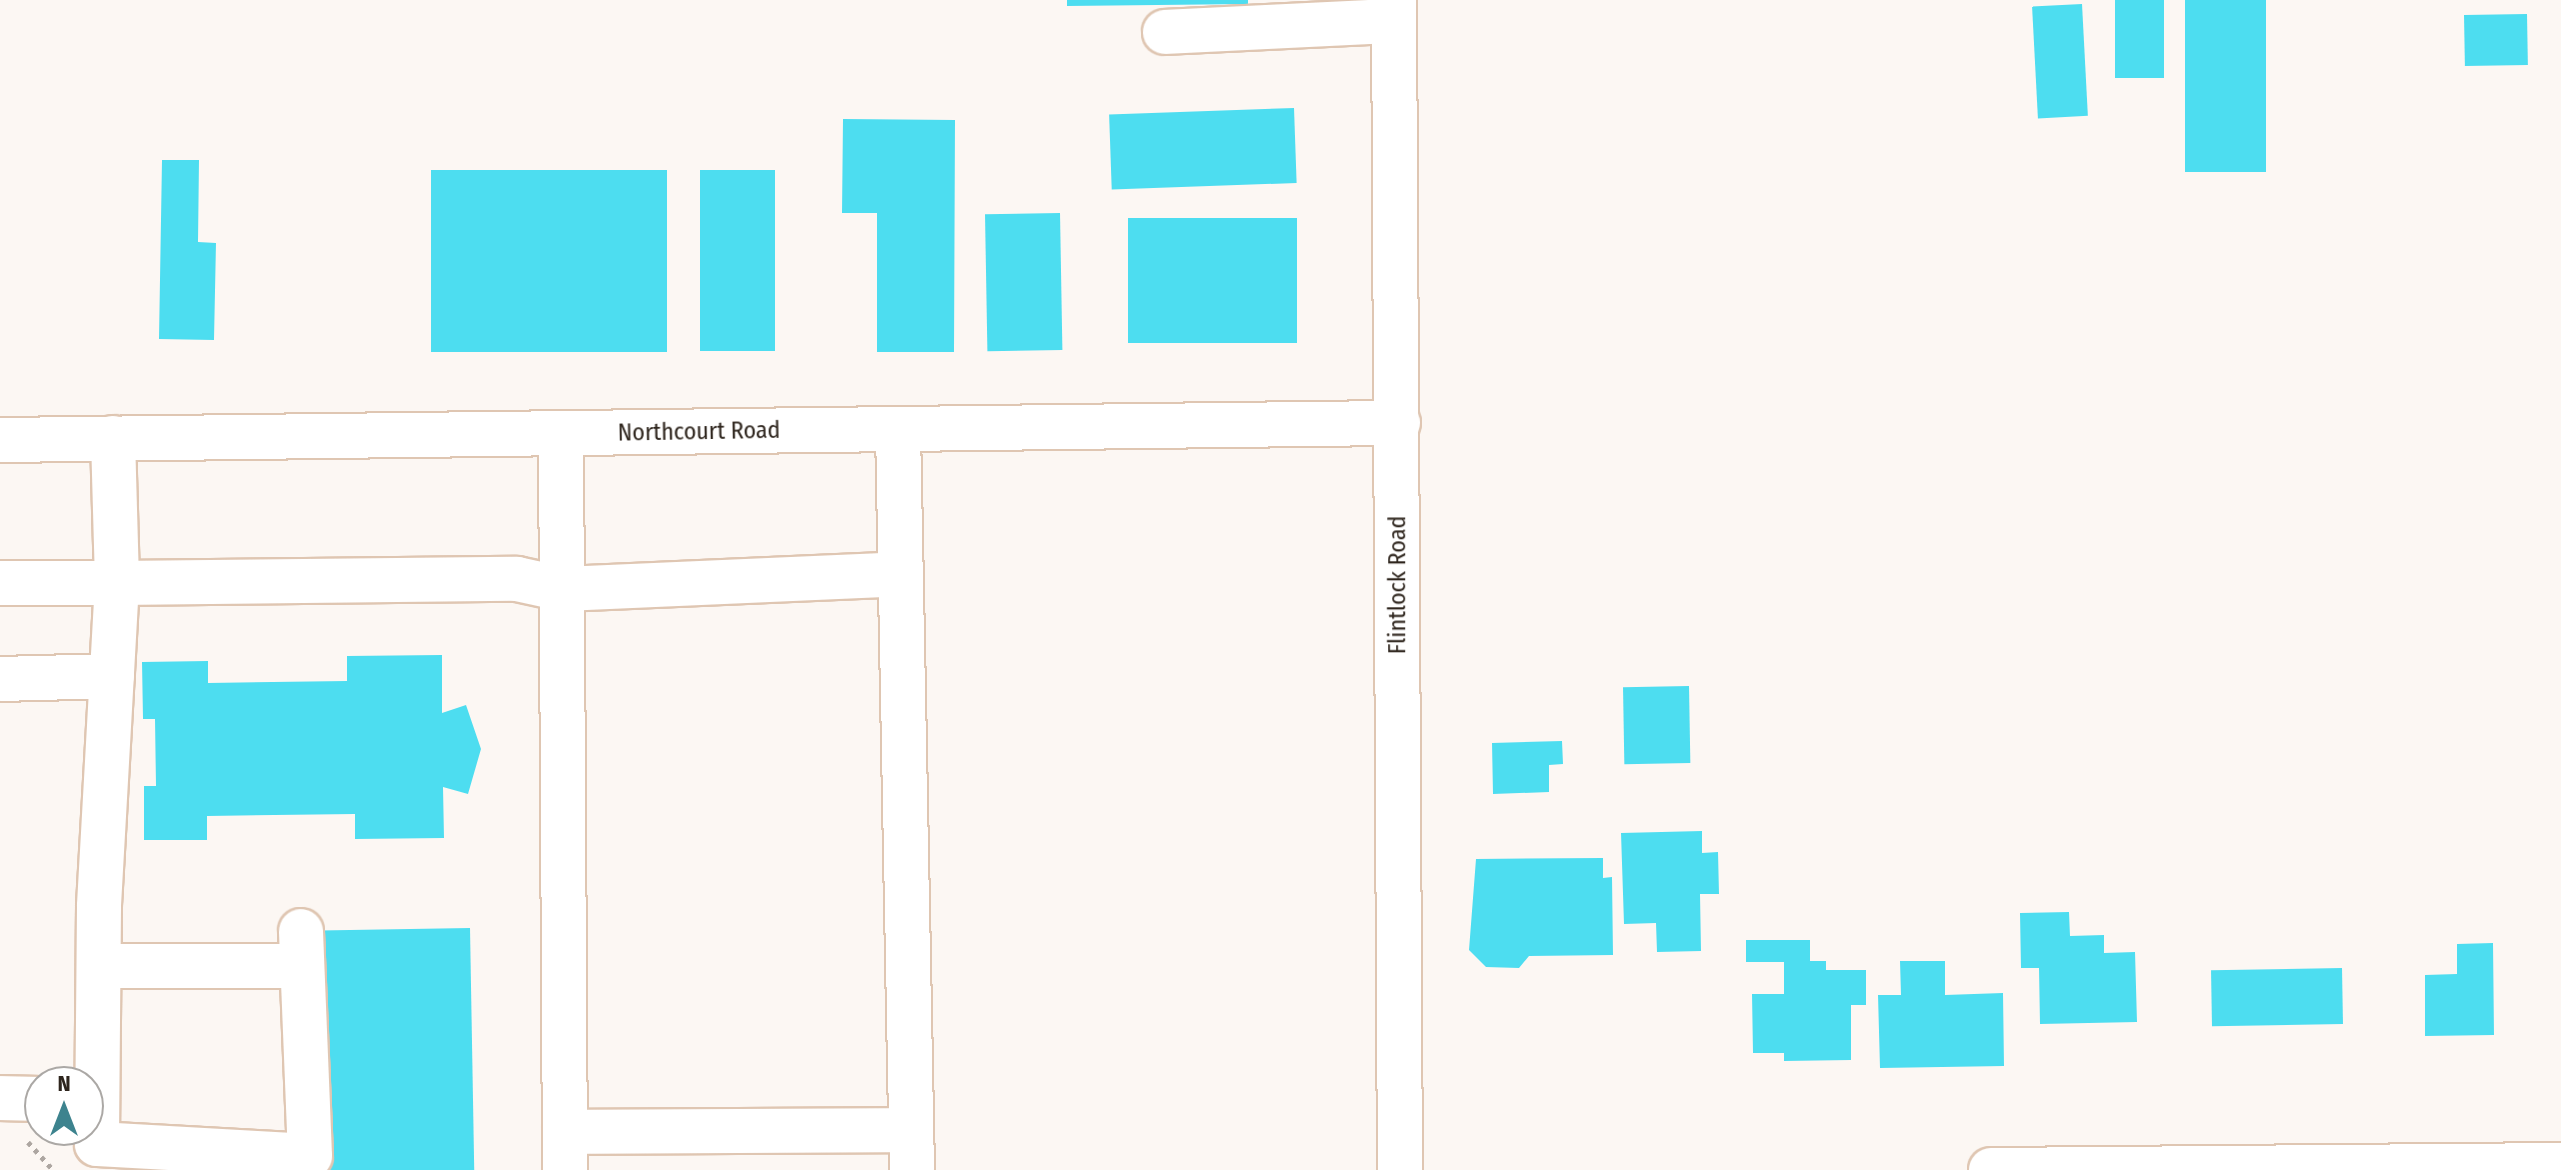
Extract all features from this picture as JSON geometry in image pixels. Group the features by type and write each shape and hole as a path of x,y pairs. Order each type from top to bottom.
{"street":[{"path":"1165,32 1316,13 1394,10"},
{"name":"Flintlock Road","path":"1394,10 1400,1170"},
{"name":"Northcourt Road","path":"0,440 1398,423"},
{"path":"561,433 565,1151 911,1150 898,429"},
{"path":"94,1066 117,583 113,438"},
{"path":"0,583 517,579 563,589 901,574"},
{"path":"0,679 112,676"},
{"path":"99,966 301,948 310,1156 104,1144"},
{"path":"0,1098 24,1099"},
{"path":"1991,1170 2561,1165"}],"path":[{"path":"13,1140 27,1140 53,1170"}],"building":[{"path":"1067,0 1248,0 1248,4 1067,6"},
{"path":"2115,0 2164,0 2164,78 2115,78"},
{"path":"2185,0 2266,0 2266,172 2185,172"},
{"path":"2082,4 2088,116 2038,118 2032,7"},
{"path":"2527,14 2528,65 2465,66 2464,15"},
{"path":"1294,108 1297,183 1112,189 1109,114"},
{"path":"843,119 955,120 954,352 877,352 877,213 842,213"},
{"path":"162,160 199,160 198,242 216,243 214,340 159,339"},
{"path":"431,170 667,170 667,352 431,352"},
{"path":"700,170 775,170 775,351 700,351"},
{"path":"1060,213 1062,350 987,351 985,214"},
{"path":"1128,218 1297,218 1297,343 1128,343"},
{"path":"442,655 442,713 466,705 481,749 468,794 443,787 444,838 355,839 355,814 207,816 207,840 144,840 144,786 156,786 155,719 143,719 142,662 208,661 208,683 347,681 347,656"},
{"path":"1689,686 1690,763 1624,764 1623,687"},
{"path":"1562,741 1563,764 1549,765 1549,792 1493,794 1492,743"},
{"path":"1702,831 1702,853 1718,852 1719,894 1700,894 1701,951 1657,952 1656,923 1624,924 1621,833"},
{"path":"1603,858 1603,878 1612,877 1613,955 1529,956 1519,968 1486,967 1469,950 1476,859"},
{"path":"2069,912 2070,936 2104,935 2104,953 2135,952 2137,1022 2040,1024 2039,968 2021,968 2020,913"},
{"path":"470,928 474,1170 324,1170 320,931"},
{"path":"1746,940 1810,940 1810,961 1826,961 1826,970 1866,970 1866,1005 1851,1005 1851,1060 1784,1061 1784,1053 1753,1053 1752,994 1784,994 1784,962 1746,962"},
{"path":"2493,943 2494,1035 2425,1036 2425,975 2457,974 2457,944"},
{"path":"1900,961 1945,961 1945,995 2003,993 2004,1066 1880,1068 1878,995 1901,995"},
{"path":"2342,968 2343,1024 2212,1026 2211,970"}]}
